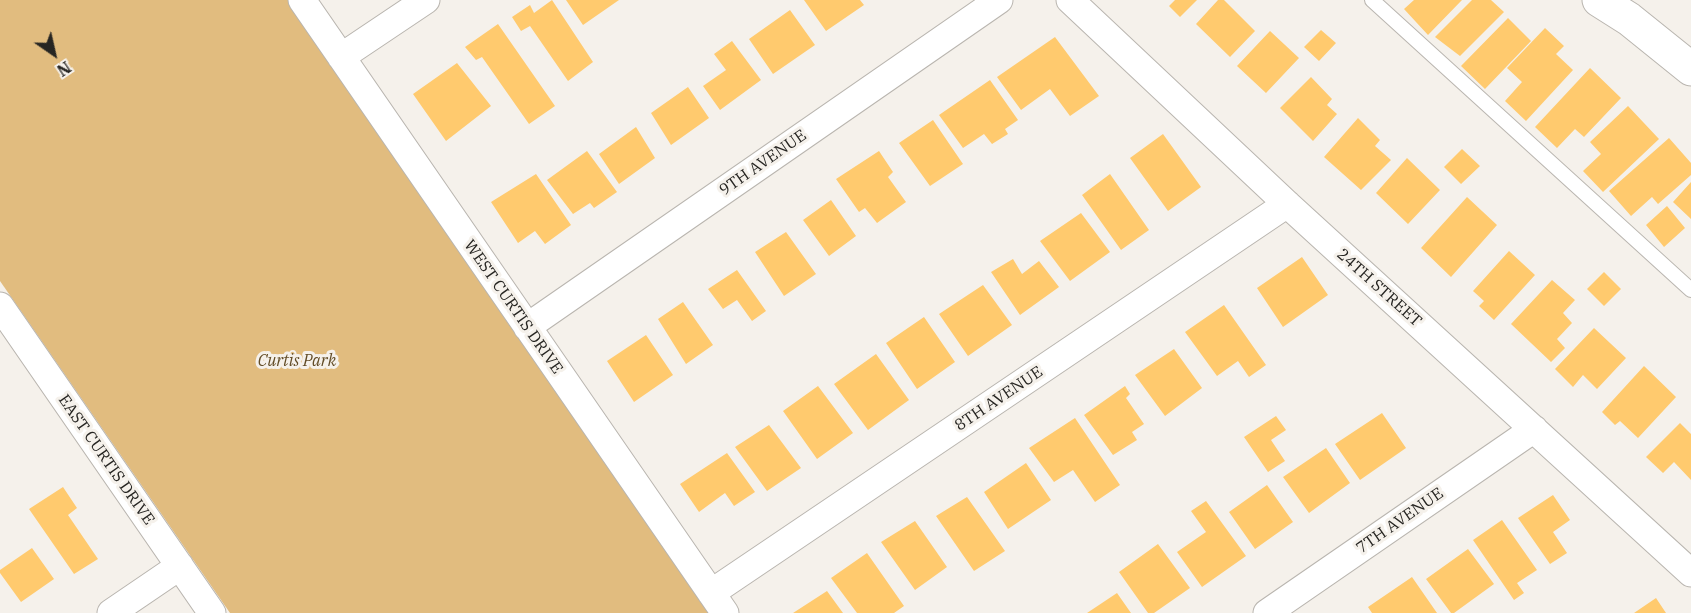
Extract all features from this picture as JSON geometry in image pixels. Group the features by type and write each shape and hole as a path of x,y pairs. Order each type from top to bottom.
{"street":[{"name":"WEST CURTIS DRIVE","path":"302,0 718,603"},
{"path":"341,57 426,0"},
{"name":"9TH AVENUE","path":"527,327 999,0"},
{"name":"24TH STREET","path":"1070,0 1287,204 1691,573"},
{"path":"1599,0 1621,10 1691,69"},
{"name":"8TH AVENUE","path":"718,603 1287,204"},
{"name":"EAST CURTIS DRIVE","path":"0,306 212,613"},
{"name":"7TH AVENUE","path":"1267,613 1534,429"},
{"path":"111,613 180,566"}],"lane":[{"path":"1372,0 1691,290"}],"green space":[{"name":"Curtis Park","path":"0,0 289,0 714,613 230,613 0,281"}],"building":[{"path":"552,0 593,62 568,81 530,26 521,31 512,17 530,5 534,13"},
{"path":"566,0 619,0 583,25"},
{"path":"804,0 860,0 864,5 826,31"},
{"path":"1175,0 1197,0 1180,17 1169,6"},
{"path":"1218,0 1224,0 1255,31 1230,57 1196,24"},
{"path":"1414,0 1462,0 1428,35 1404,9"},
{"path":"1472,0 1491,0 1504,12 1460,56 1435,37"},
{"path":"790,10 815,45 773,74 749,39"},
{"path":"1508,18 1531,41 1485,89 1461,66"},
{"path":"498,24 555,106 529,124 482,57 476,60 465,47"},
{"path":"1545,28 1564,46 1556,54 1573,70 1526,121 1505,101 1522,82 1507,68"},
{"path":"1321,30 1336,43 1319,61 1304,47"},
{"path":"1270,31 1299,58 1266,93 1237,66"},
{"path":"1055,37 1099,96 1070,116 1050,89 1021,110 997,77"},
{"path":"732,41 761,80 720,110 703,86 726,70 714,54"},
{"path":"457,63 491,106 446,141 413,94"},
{"path":"1590,68 1621,98 1584,137 1575,129 1557,148 1535,127"},
{"path":"1311,77 1332,99 1327,105 1337,114 1313,141 1280,108"},
{"path":"990,80 1018,120 1005,129 1008,134 992,144 984,134 963,148 939,115"},
{"path":"688,87 709,118 671,145 651,113"},
{"path":"1628,106 1659,139 1603,192 1583,171 1601,154 1590,142"},
{"path":"1358,118 1380,140 1375,146 1391,160 1361,190 1324,157"},
{"path":"933,120 963,164 930,186 899,143"},
{"path":"636,127 655,158 619,184 599,154"},
{"path":"1163,134 1201,187 1168,211 1130,158"},
{"path":"1669,138 1691,163 1691,175 1658,204 1652,197 1631,216 1609,191"},
{"path":"1462,149 1480,166 1461,184 1444,167"},
{"path":"587,151 617,192 594,208 590,203 573,214 547,180"},
{"path":"879,151 893,172 888,177 906,202 877,223 865,208 859,212 836,179"},
{"path":"1407,158 1440,190 1408,224 1376,193"},
{"path":"536,174 571,225 545,244 535,231 518,243 491,202"},
{"path":"1110,174 1149,230 1121,250 1082,195"},
{"path":"1691,182 1691,219 1673,202"},
{"path":"1467,197 1497,225 1451,277 1421,248"},
{"path":"831,200 856,236 829,256 803,220"},
{"path":"1667,206 1685,228 1664,247 1646,225"},
{"path":"1081,213 1110,252 1070,281 1040,241"},
{"path":"786,232 816,274 784,296 755,252"},
{"path":"1509,251 1535,275 1494,320 1479,306 1484,301 1473,291"},
{"path":"1302,257 1328,295 1283,327 1257,288"},
{"path":"1013,259 1022,274 1039,261 1059,287 1020,315 991,272"},
{"path":"737,270 766,311 752,321 737,300 723,309 708,289"},
{"path":"1604,272 1621,289 1604,306 1587,289"},
{"path":"1552,280 1575,300 1563,313 1572,323 1557,339 1565,348 1551,362 1511,324"},
{"path":"983,285 1012,325 968,356 939,314"},
{"path":"683,302 713,345 686,364 658,319"},
{"path":"1224,305 1266,365 1249,377 1238,361 1217,376 1185,332"},
{"path":"924,317 955,362 917,389 886,343"},
{"path":"1594,328 1626,358 1597,389 1583,375 1573,387 1555,369"},
{"path":"646,335 673,375 634,402 607,361"},
{"path":"1174,349 1202,388 1165,416 1135,375"},
{"path":"876,354 909,400 868,430 834,384"},
{"path":"1644,366 1676,397 1638,438 1620,421 1615,425 1602,412"},
{"path":"818,386 853,433 817,459 783,411"},
{"path":"1125,386 1130,394 1126,398 1144,424 1132,432 1137,440 1113,455 1084,415"},
{"path":"1382,413 1406,448 1360,480 1335,444"},
{"path":"1276,416 1286,430 1271,440 1285,461 1268,472 1244,437"},
{"path":"1075,418 1120,485 1095,502 1073,470 1054,482 1029,448"},
{"path":"1680,423 1691,434 1691,480 1674,462 1663,473 1646,457"},
{"path":"769,425 801,468 767,491 735,447"},
{"path":"1326,448 1350,483 1309,513 1283,477"},
{"path":"727,453 755,492 734,506 725,493 699,512 680,484"},
{"path":"1026,463 1051,500 1008,529 984,492"},
{"path":"1267,485 1293,522 1255,549 1229,512"},
{"path":"63,487 77,508 68,515 98,559 74,574 29,509"},
{"path":"1553,495 1570,520 1553,532 1567,553 1550,564 1518,518"},
{"path":"967,497 1005,551 974,571 936,516"},
{"path":"1206,501 1246,556 1202,587 1177,552 1206,532 1191,511"},
{"path":"1502,520 1537,570 1517,583 1524,593 1514,600 1473,540"},
{"path":"915,521 947,567 915,590 881,542"},
{"path":"1158,544 1190,588 1154,613 1148,613 1119,572"},
{"path":"32,548 54,579 21,602 0,570"},
{"path":"1468,549 1494,584 1451,613 1426,579"},
{"path":"867,553 904,606 894,613 857,613 831,578"},
{"path":"1412,577 1437,613 1372,613 1368,607"},
{"path":"827,591 843,613 793,613"},
{"path":"1117,593 1131,613 1087,613"},
{"path":"1656,598 1666,613 1634,613"}]}
